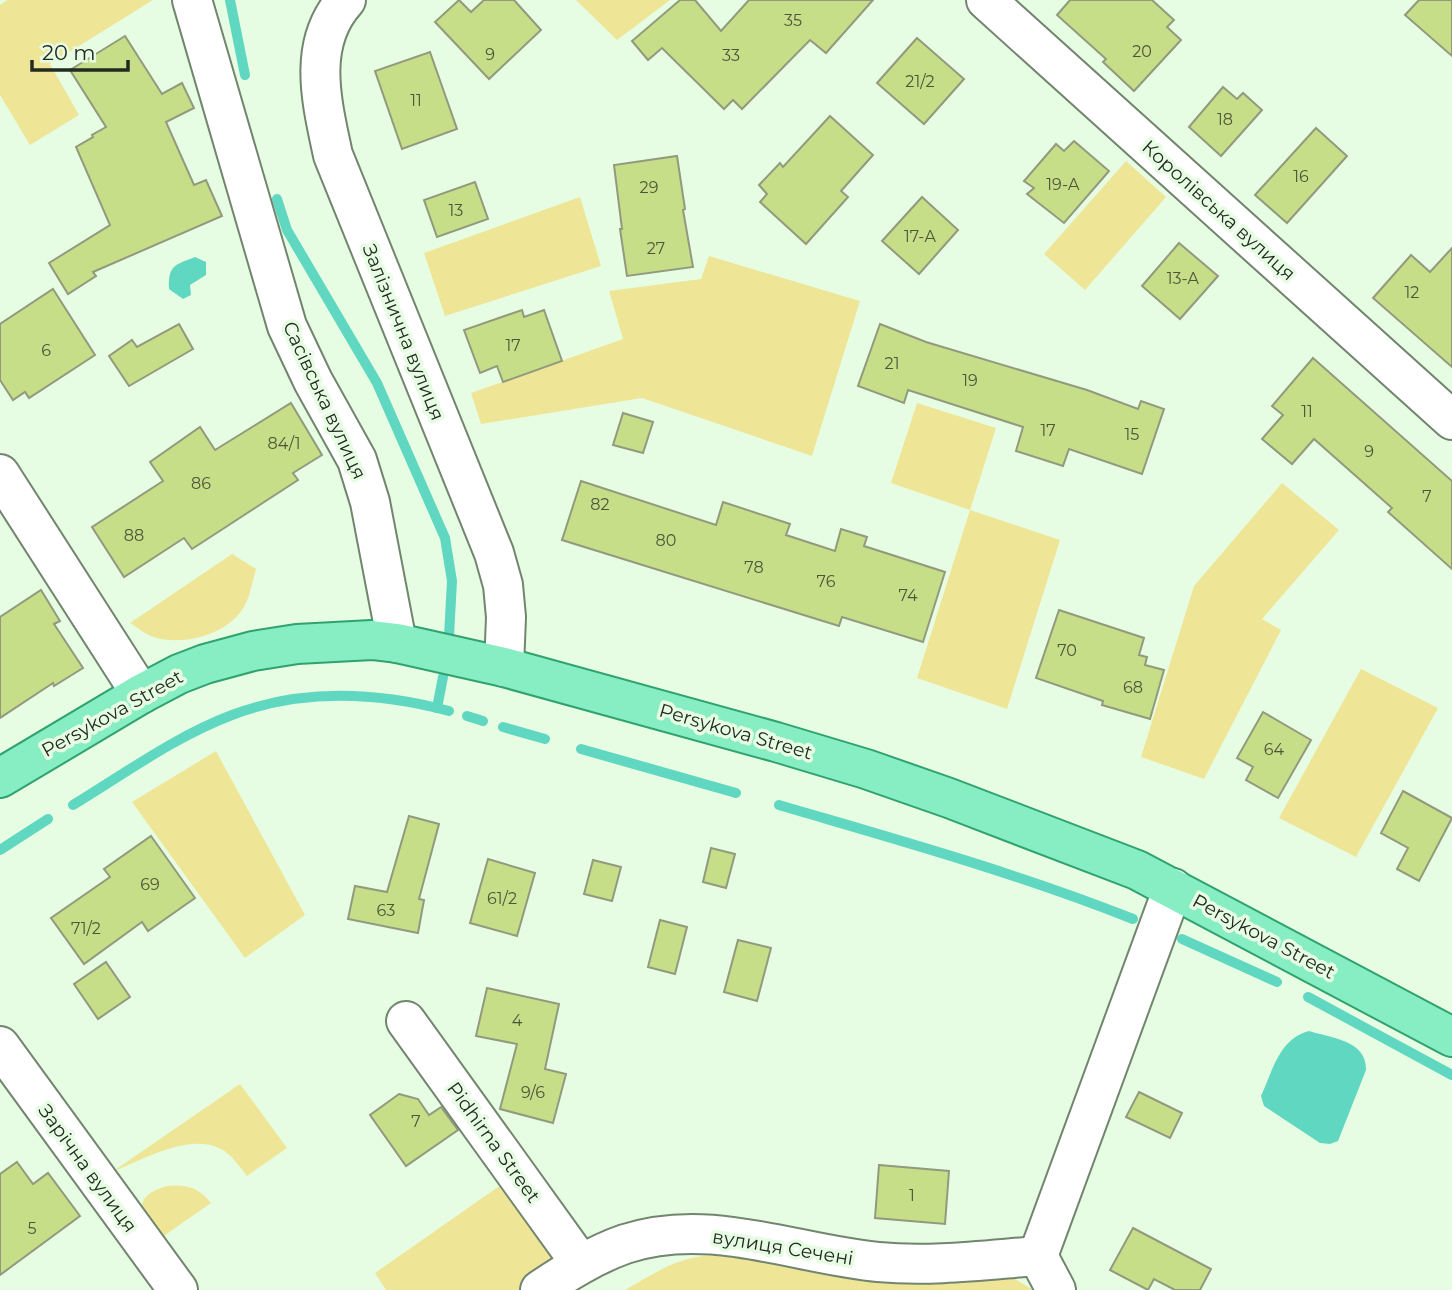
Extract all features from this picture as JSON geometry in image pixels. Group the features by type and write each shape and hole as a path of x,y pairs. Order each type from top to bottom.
{"main road":[{"name":"Persykova Street","path":"0,778 178,674 253,651 298,644 372,640 397,643 504,667 866,769 1097,854 1173,888 1452,1037"}],"street":[{"name":"Сасівська вулиця","path":"192,0 287,326 313,381 357,460 370,502 397,643"},
{"name":"Залізнична вулиця","path":"346,0 325,33 320,61 321,99 333,155 494,553 503,585 506,617 504,667"},
{"name":"Королівська вулиця","path":"986,0 1452,420"},
{"path":"0,474 141,694"},
{"path":"108,643 137,661 178,674"},
{"path":"1056,1290 1038,1256 1173,888"},
{"name":"Pidhirna Street","path":"406,1021 581,1264"},
{"name":"Зарічна вулиця","path":"0,1046 178,1290"},
{"name":"вулиця Сечені","path":"540,1290 581,1264 623,1245 648,1238 696,1233 725,1235 874,1262 929,1265 1038,1256"}],"shaded area":[{"path":"7,0 153,0 50,64 79,115 30,145 0,95 0,5"},
{"path":"576,0 670,0 617,40"},
{"path":"1126,161 1166,197 1085,290 1044,254"},
{"path":"580,197 601,266 445,316 424,253"},
{"path":"709,256 860,301 812,456 642,398 481,424 471,393 623,339 609,291 701,279"},
{"path":"917,403 996,428 970,510 891,483"},
{"path":"1282,483 1339,530 1262,619 1281,630 1204,779 1141,757 1194,586"},
{"path":"970,510 1060,540 1007,709 917,678"},
{"path":"232,554 256,569 245,605 225,626 202,637 177,640 153,637 130,623"},
{"path":"1361,669 1438,708 1356,857 1279,818"},
{"path":"216,751 305,915 245,958 132,802"},
{"path":"240,1084 287,1148 247,1176 221,1149 195,1144 151,1155 112,1172"},
{"path":"508,1180 567,1259 520,1290 386,1290 375,1273"},
{"path":"167,1186 191,1188 211,1203 161,1238 141,1210 146,1197"},
{"path":"712,1255 909,1280 1015,1279 1033,1290 625,1290 677,1263"}],"water":[{"path":"195,257 206,262 206,275 190,285 191,295 183,299 169,289 170,275 178,264"},
{"path":"1309,1031 1354,1046 1365,1060 1366,1070 1338,1141 1330,1144 1320,1143 1264,1106 1261,1096 1284,1048 1299,1035"}],"building":[{"path":"459,0 471,12 484,0 514,0 541,30 489,79 435,22"},
{"path":"680,0 695,0 721,31 749,0 873,0 826,53 810,40 742,109 733,100 724,109 662,48 648,60 632,41"},
{"path":"1070,0 1152,0 1174,20 1167,27 1181,40 1134,91 1103,62 1106,59 1057,15"},
{"path":"1419,0 1452,0 1452,56 1405,15"},
{"path":"125,36 162,94 182,83 194,108 166,122 194,185 206,180 222,216 93,272 96,276 68,294 49,263 110,225 76,147 106,127 70,70"},
{"path":"917,38 964,79 924,124 877,83"},
{"path":"430,52 457,129 402,149 375,71"},
{"path":"1223,87 1237,99 1243,93 1262,110 1221,156 1189,127"},
{"path":"830,116 873,155 841,191 848,197 806,244 760,202 767,194 759,185 780,163 783,167"},
{"path":"1316,128 1347,156 1287,223 1255,195"},
{"path":"1074,141 1109,171 1064,223 1027,194 1034,188 1024,181 1056,144 1064,151"},
{"path":"677,156 693,267 627,276 614,165"},
{"path":"475,182 488,219 437,237 424,200"},
{"path":"922,197 958,230 919,274 882,241"},
{"path":"1179,243 1218,276 1180,319 1142,286"},
{"path":"1452,248 1452,367 1373,298 1411,255 1430,272"},
{"path":"53,289 95,355 29,398 25,392 13,400 0,380 0,324"},
{"path":"522,310 524,317 544,310 562,361 503,382 497,366 480,373 464,330"},
{"path":"179,324 193,349 129,386 109,356 132,340 137,347"},
{"path":"880,324 926,342 1087,390 1138,409 1141,401 1164,409 1142,474 1069,449 1063,466 1016,451 1023,427 908,390 904,403 858,386"},
{"path":"1313,358 1452,481 1452,569 1388,512 1392,508 1314,439 1292,464 1262,439 1283,415 1272,406"},
{"path":"291,403 322,455 293,473 298,480 192,549 184,538 124,577 92,527 163,481 150,462 200,427 215,450"},
{"path":"623,413 653,422 643,453 613,445"},
{"path":"581,481 716,525 723,502 790,524 786,535 835,551 841,529 867,537 864,546 945,572 923,642 842,617 839,626 562,540"},
{"path":"41,590 60,621 54,624 83,668 54,686 53,683 0,718 0,617"},
{"path":"1059,610 1144,638 1139,655 1147,657 1145,665 1164,670 1150,719 1102,705 1103,701 1036,678"},
{"path":"1263,712 1311,740 1278,798 1246,780 1253,767 1237,758"},
{"path":"1403,791 1452,818 1419,881 1397,869 1408,848 1381,833"},
{"path":"409,816 439,824 419,899 424,900 418,933 348,919 355,886 387,892"},
{"path":"151,836 195,898 148,931 142,922 84,964 51,918 110,877 104,869"},
{"path":"711,848 735,854 726,888 703,882"},
{"path":"488,859 535,873 517,936 470,923"},
{"path":"593,860 621,867 612,901 584,894"},
{"path":"660,920 687,927 675,974 648,967"},
{"path":"738,940 771,948 757,1001 724,992"},
{"path":"106,962 130,997 98,1019 74,984"},
{"path":"487,988 559,1004 545,1069 566,1074 553,1123 500,1109 517,1044 476,1036"},
{"path":"1139,1092 1182,1113 1170,1138 1126,1117"},
{"path":"399,1094 418,1099 429,1115 441,1107 458,1130 406,1166 370,1115"},
{"path":"17,1162 33,1184 48,1173 80,1216 0,1275 0,1174"},
{"path":"879,1165 949,1171 945,1224 875,1218"},
{"path":"1133,1228 1211,1269 1200,1290 1175,1290 1154,1279 1148,1290 1110,1270"}],"waterway":[{"path":"230,0 245,75"},
{"path":"277,199 287,230 377,383 445,538 452,581 449,636"},
{"path":"437,708 443,677"},
{"path":"73,805 191,734 259,706 286,700 340,696 395,700 449,711"},
{"path":"467,716 483,721"},
{"path":"503,727 545,739"},
{"path":"581,749 736,793"},
{"path":"779,805 1001,872 1133,919"},
{"path":"0,850 48,819"},
{"path":"1182,939 1277,982"},
{"path":"1308,997 1452,1075"}]}
